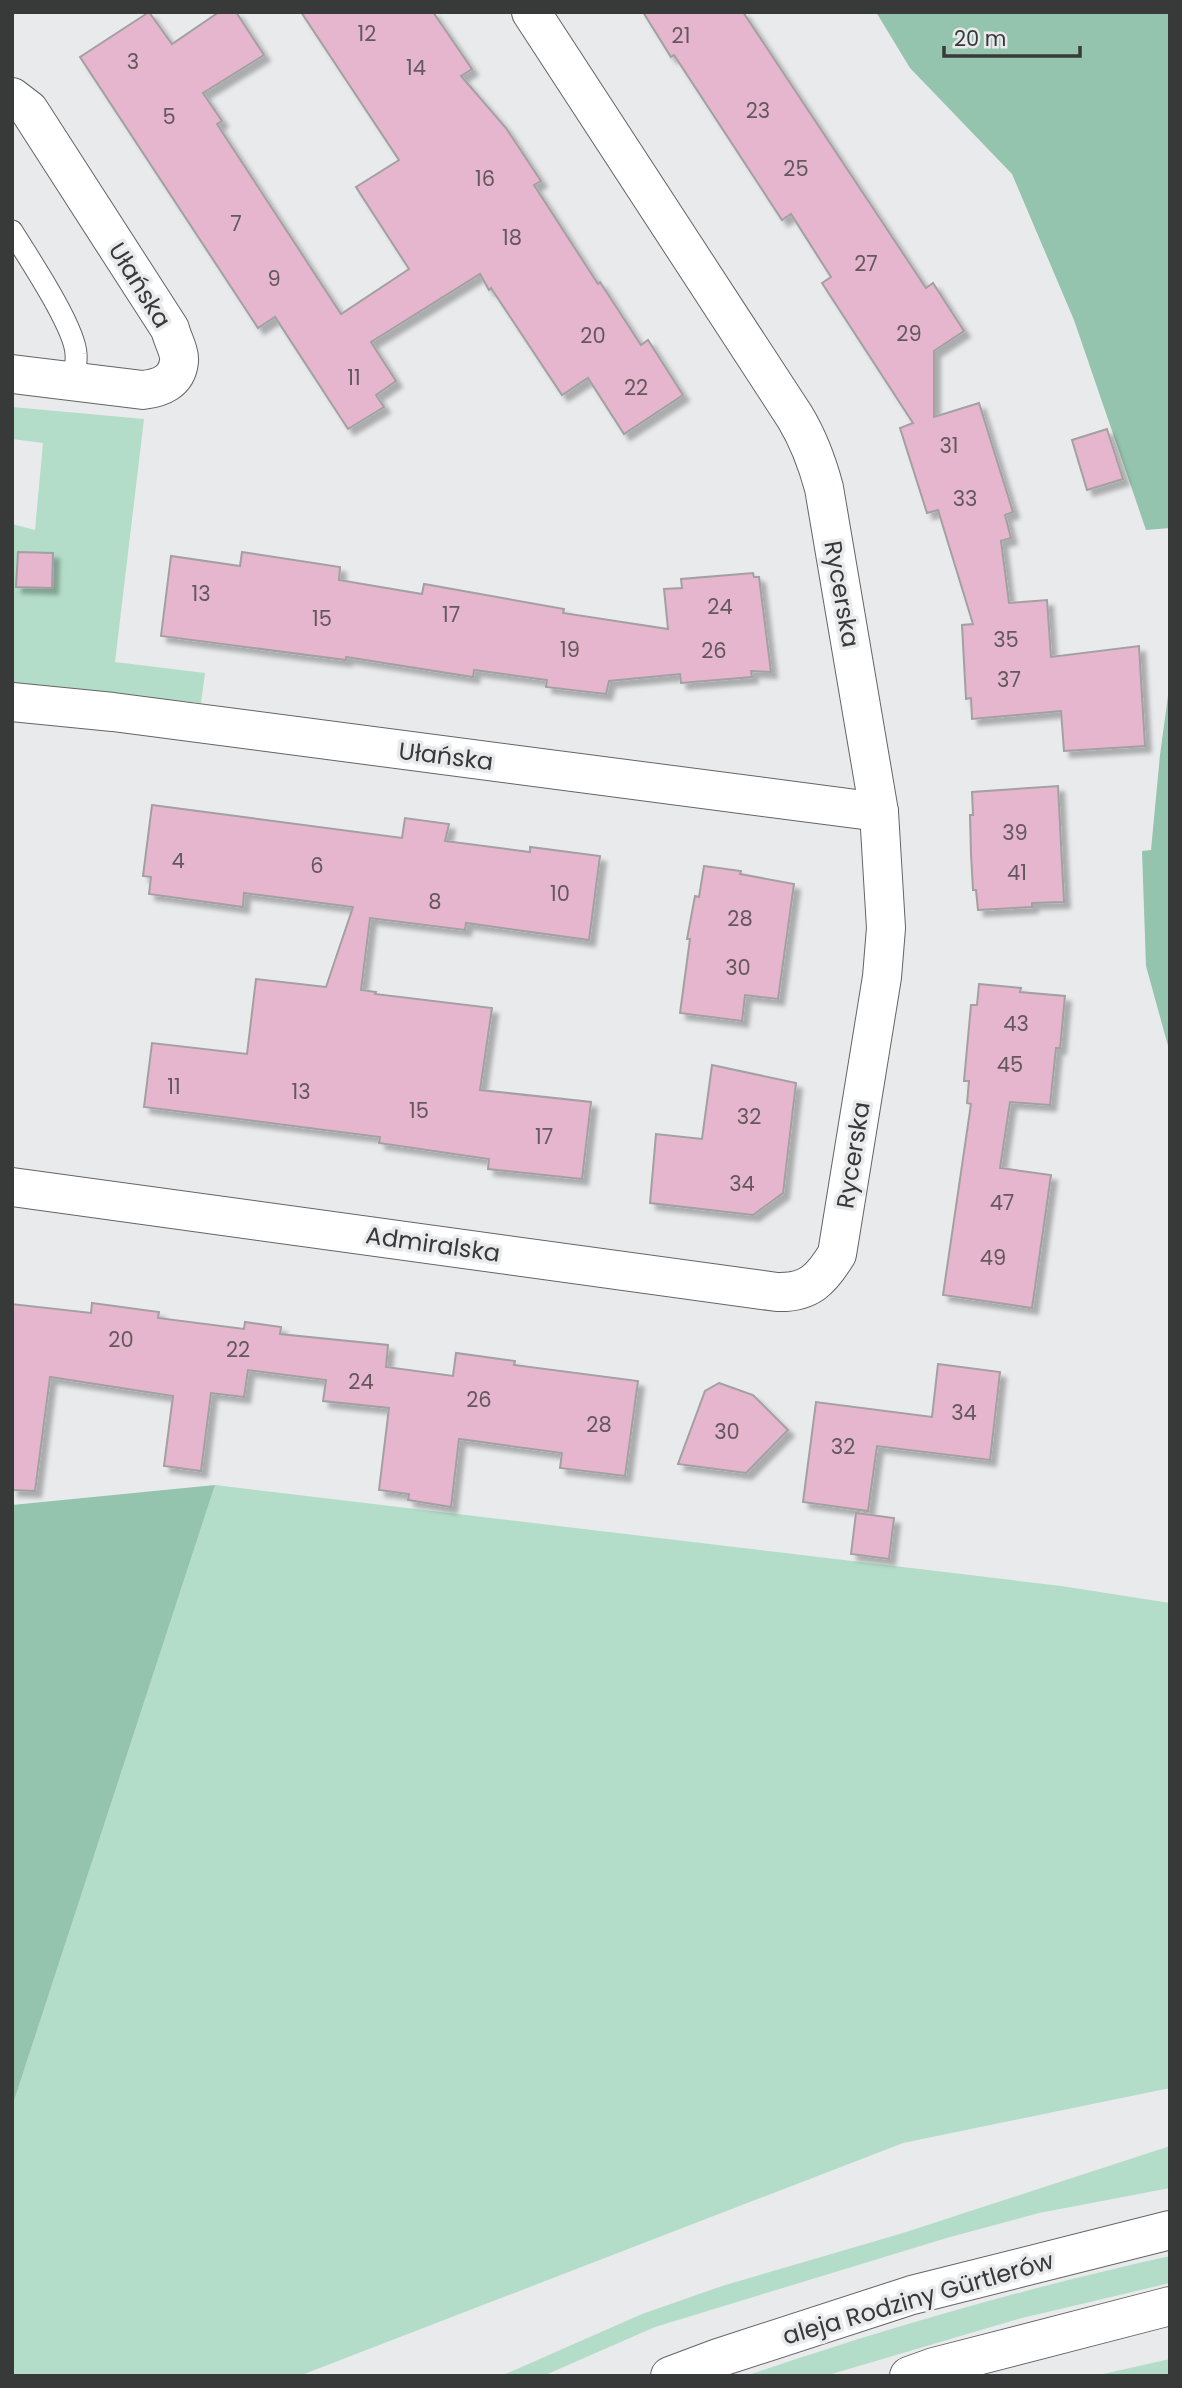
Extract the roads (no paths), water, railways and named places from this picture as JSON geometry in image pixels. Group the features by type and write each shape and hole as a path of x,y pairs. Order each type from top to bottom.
{"street":[{"name":"Rycerska","path":"531,12 807,436 824,488 879,812 885,940 882,977 838,1254"},
{"name":"Ułańska","path":"12,97 29,110 170,329 180,360 173,377 161,388 144,390 12,374"},
{"name":"Ułańska","path":"12,702 113,712 879,812"},
{"name":"Admiralska","path":"12,1187 777,1292 792,1292 806,1287 823,1276 838,1254"},
{"name":"aleja Rodziny Gürtlerów","path":"670,2376 912,2295 1170,2230"},
{"path":"909,2376 934,2367 1170,2306"}],"lane":[{"path":"12,231 63,318 74,343 74,382"}]}
